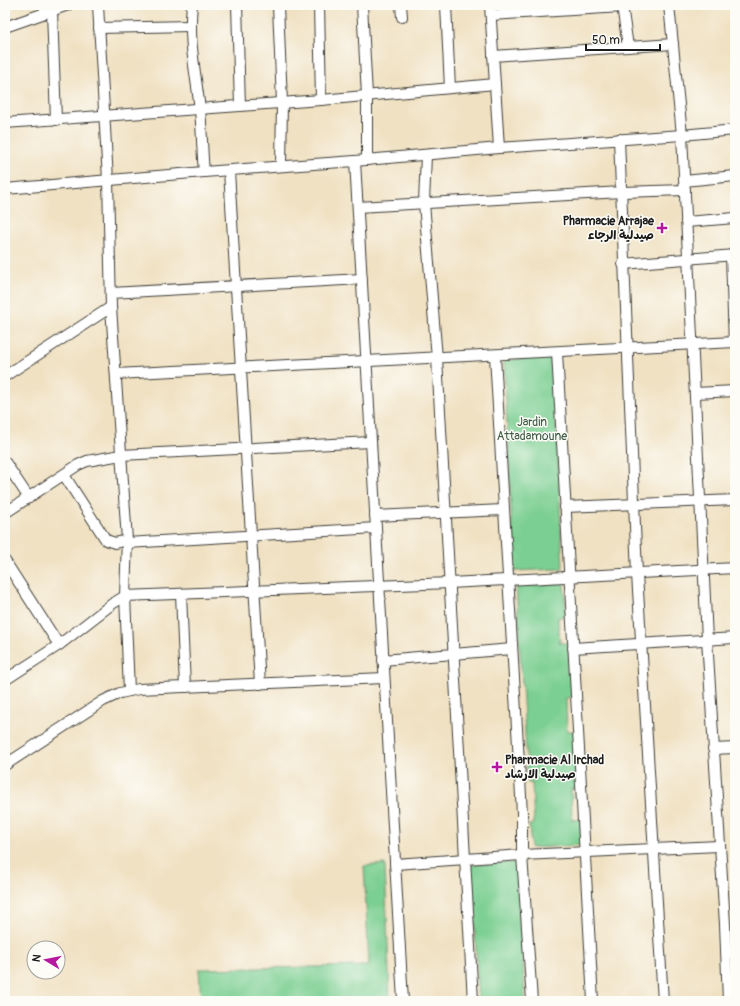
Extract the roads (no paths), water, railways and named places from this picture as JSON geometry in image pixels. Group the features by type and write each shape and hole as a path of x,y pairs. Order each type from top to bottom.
{"street":[{"path":"5,27 68,5"},
{"path":"98,5 108,180 111,307 127,541 125,596 129,691"},
{"path":"192,5 190,26 200,109 204,172"},
{"path":"237,5 240,106"},
{"path":"278,5 282,103 281,166"},
{"path":"319,5 321,100"},
{"path":"362,5 367,95 367,160"},
{"path":"401,5 402,18"},
{"path":"446,5 450,88"},
{"path":"669,5 682,136 685,185 701,501 703,570 719,846 730,924 728,1001"},
{"path":"498,148 491,10 622,6 628,47"},
{"path":"52,11 56,120"},
{"path":"99,28 190,26"},
{"path":"493,56 673,44"},
{"path":"5,123 105,117 321,100 495,84"},
{"path":"5,190 108,180 355,161 498,148 682,136 735,130"},
{"path":"619,140 637,574 663,1001"},
{"path":"426,155 424,203 437,358 473,1001"},
{"path":"355,161 402,1001"},
{"path":"229,171 260,684"},
{"path":"358,207 622,192 685,185 735,176"},
{"path":"686,222 735,218"},
{"path":"116,374 367,360 495,356 735,342 733,255 623,264"},
{"path":"111,293 362,279"},
{"path":"5,376 111,307"},
{"path":"557,352 586,852 593,1001"},
{"path":"495,356 507,580 522,813 522,855 532,1001"},
{"path":"695,393 735,391"},
{"path":"5,513 87,461 121,455 371,442"},
{"path":"5,462 29,498"},
{"path":"64,475 106,540 115,544 127,541 251,536 376,528"},
{"path":"565,507 735,500"},
{"path":"375,516 503,510"},
{"path":"5,560 59,645"},
{"path":"5,680 59,645 112,604 125,596 254,592 735,568"},
{"path":"182,594 185,687"},
{"path":"573,648 735,638"},
{"path":"383,660 512,649"},
{"path":"5,765 102,701 120,693 185,687 384,678"},
{"path":"713,749 735,748"},
{"path":"395,864 522,855 719,846"}],"place":[{"name":"Pharmacie Arrajae صيدلية الرجاء","path":"662,228"},
{"name":"Pharmacie Al Irchad صيدلية الارشاد","path":"497,767"}],"park label":[{"name":"Jardin Attadamoune","path":"532,429"}]}
